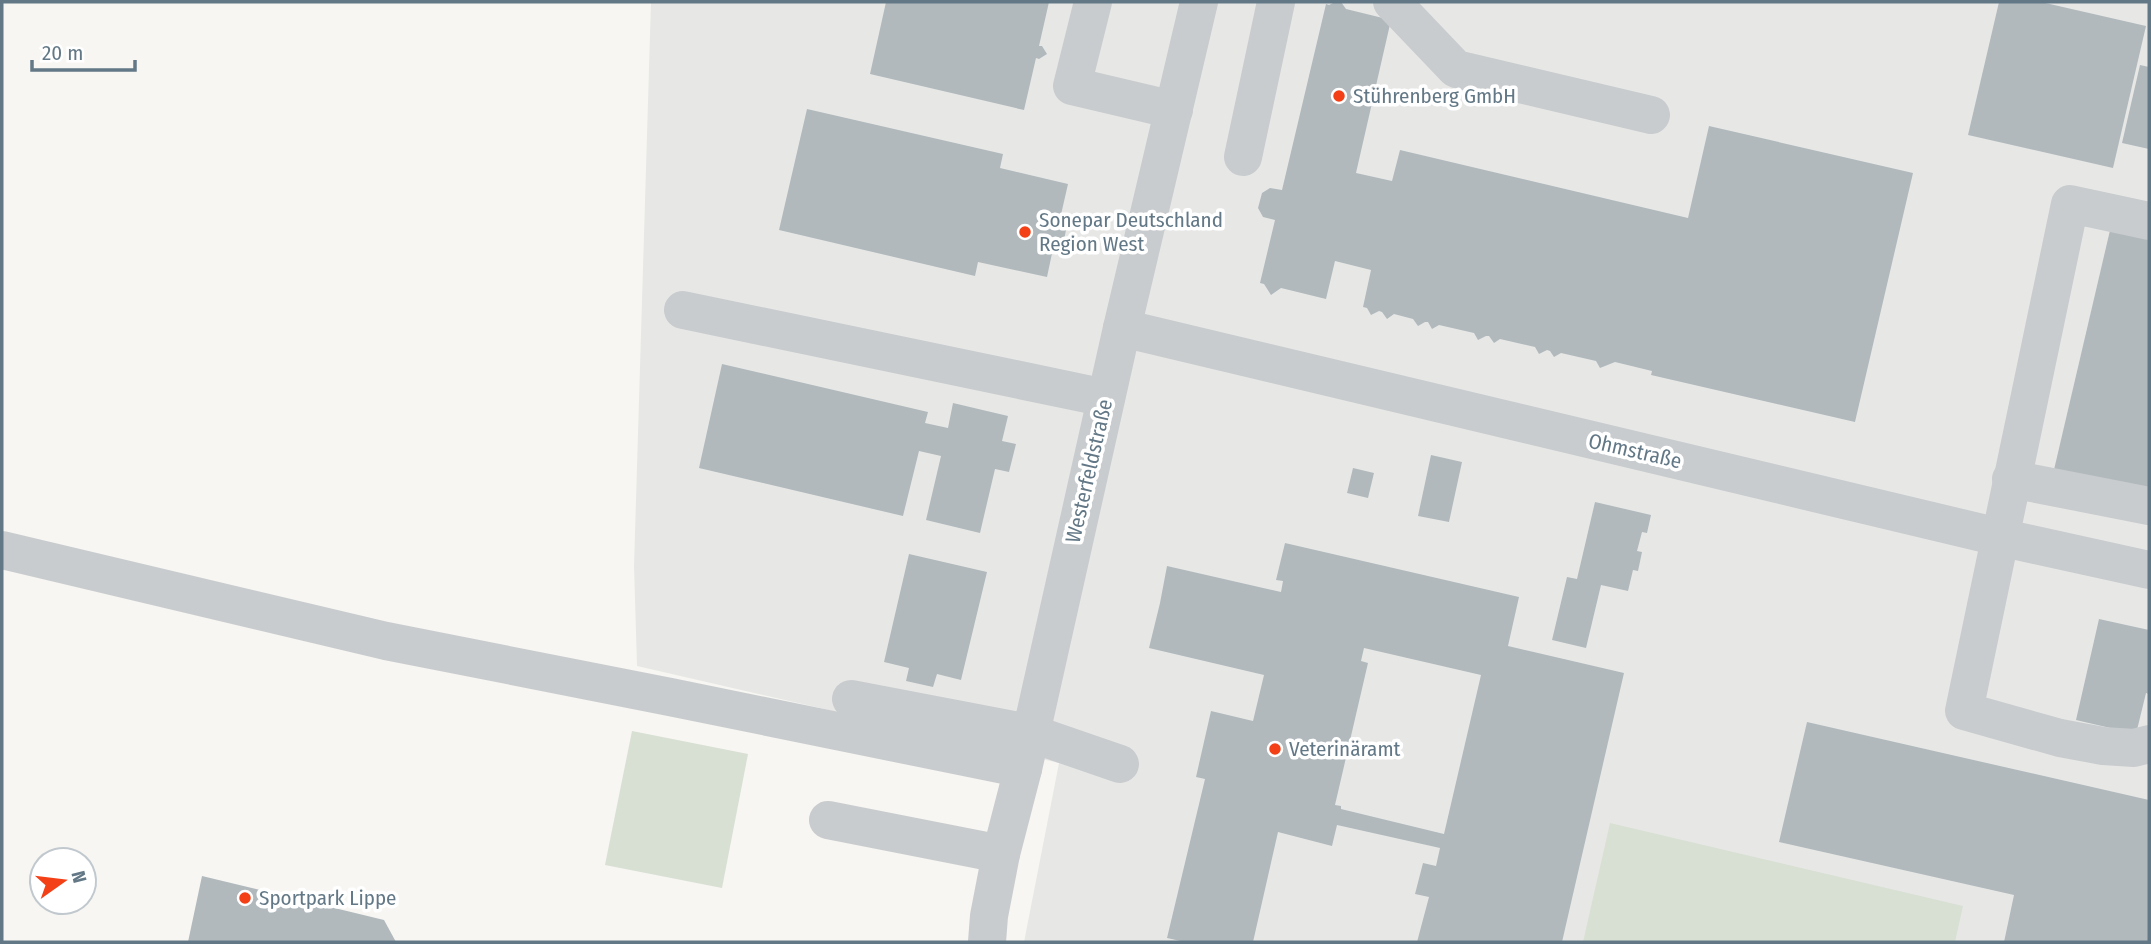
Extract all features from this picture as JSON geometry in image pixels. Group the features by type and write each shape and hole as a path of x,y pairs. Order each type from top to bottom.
{"street":[{"path":"1093,2 1072,86 1174,110"},
{"name":"Westerfeldstraße","path":"988,942 989,916 1001,854 1023,769 1105,398 1199,2"},
{"path":"1243,157 1276,2"},
{"path":"1392,2 1456,69 1651,115"},
{"path":"2149,221 2070,204 1964,711 2060,738 2103,746 2134,748 2149,744"},
{"path":"683,310 1105,398"},
{"name":"Ohmstraße","path":"1122,328 1999,537 2149,570"},
{"path":"2011,479 2149,506"},
{"path":"2,550 386,641 1023,769"},
{"path":"851,698 1030,733 1120,764"},
{"path":"828,820 1001,854"}],"shaded area":[{"path":"651,2 2149,2 2149,942 1024,942 1059,763 637,666 634,566"},
{"path":"632,731 748,754 722,888 605,865"},
{"path":"1610,823 1963,906 1955,942 1583,942"}],"building":[{"path":"886,2 1049,2 1039,46 1042,46 1047,54 1036,58 1024,110 870,74"},
{"path":"1341,2 1346,9 1391,20 1356,173 1392,181 1400,150 1688,218 1709,126 1913,173 1855,422 1651,375 1652,371 1615,362 1600,368 1596,361 1561,353 1554,357 1547,350 1539,354 1535,347 1500,339 1494,343 1489,336 1478,340 1474,333 1439,325 1432,329 1428,322 1418,326 1413,319 1394,314 1387,319 1379,311 1371,315 1367,308 1363,307 1371,270 1335,261 1326,299 1281,288 1271,295 1264,284 1260,283 1275,220 1263,217 1258,208 1262,193 1270,188 1282,190 1326,4"},
{"path":"1999,2 2041,2 2146,26 2113,168 1968,135"},
{"path":"2140,65 2149,67 2149,149 2122,143"},
{"path":"807,109 1003,154 1000,168 1068,184 1060,219 1068,220 1063,245 1054,244 1047,277 978,262 975,276 779,230"},
{"path":"2111,226 2149,235 2149,496 2053,474"},
{"path":"722,364 928,412 925,423 948,428 953,403 1008,416 1002,441 1016,444 1009,472 995,469 980,533 926,520 941,456 919,451 903,516 699,468"},
{"path":"1431,455 1462,462 1449,522 1418,516"},
{"path":"1353,468 1374,473 1368,498 1347,493"},
{"path":"1595,502 1651,515 1647,533 1642,532 1637,551 1642,552 1638,571 1633,570 1628,591 1601,585 1586,648 1552,640 1567,577 1577,579"},
{"path":"1285,543 1519,597 1508,646 1624,673 1562,942 1417,942 1429,897 1415,894 1423,863 1436,866 1440,848 1337,825 1332,846 1278,832 1253,942 1185,942 1167,938 1205,779 1196,777 1211,711 1253,721 1264,675 1149,648 1167,566 1281,592 1283,581 1276,580","holes":["1364,648 1481,675 1444,834 1341,809 1341,806 1335,805 1368,663 1361,661"]},
{"path":"909,554 987,572 961,680 937,674 933,687 906,681 909,668 884,662"},
{"path":"2099,619 2149,630 2149,694 2146,693 2136,734 2076,720"},
{"path":"1807,722 2149,800 2149,942 2004,942 2014,895 1779,842"},
{"name":"Sportpark Lippe","path":"202,876 384,920 396,942 188,942"}],"place":[{"name":"Stührenberg GmbH","path":"1339,96"},
{"name":"Sonepar Deutschland Region West","path":"1025,232"},
{"name":"Veterinäramt","path":"1275,749"},
{"name":"Sportpark Lippe","path":"245,898"}]}
